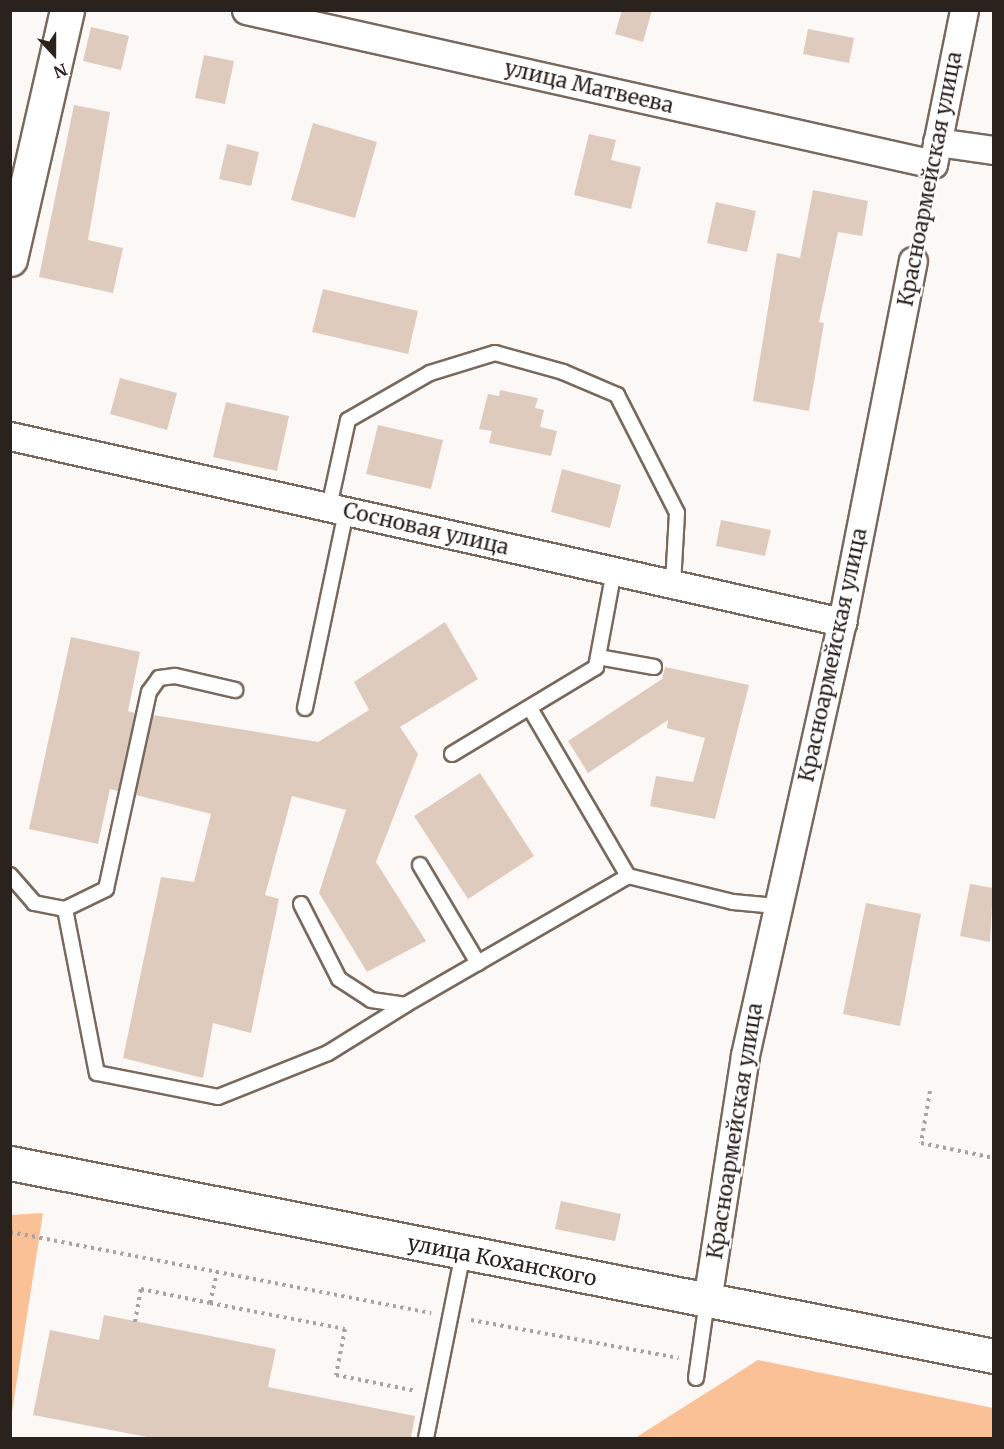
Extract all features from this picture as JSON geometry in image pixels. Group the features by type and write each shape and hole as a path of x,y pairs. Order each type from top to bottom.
{"street":[{"path":"10,259 67,10"},
{"name":"улица Матвеева","path":"246,10 935,153 993,150"},
{"name":"Красноармейская улица","path":"935,153 964,10"},
{"name":"Красноармейская улица","path":"707,1301 746,1055 776,906 842,622 914,261"},
{"name":"Сосновая улица","path":"10,436 842,622"},
{"name":"улица Коханского","path":"10,1163 993,1356"}],"lane":[{"path":"305,708 338,509 348,420 430,373 495,353 563,372 617,395 677,513 673,584"},
{"path":"452,754 531,710 596,667 614,571"},
{"path":"598,657 654,667"},
{"path":"10,875 34,903 65,909 106,889 150,692 159,678 175,676 235,690"},
{"path":"531,710 628,876"},
{"path":"420,865 478,963"},
{"path":"65,909 97,1073 218,1097 328,1053 405,1005 628,876 733,902 776,906"},
{"path":"301,904 339,979 371,1000 405,1005"},
{"path":"426,1438 463,1253"},
{"path":"696,1378 707,1301"}],"path":[{"name":"Красноармейская улица","path":"914,261 935,153"},
{"path":"930,1091 921,1143 993,1158"},
{"path":"10,1232 698,1362"},
{"path":"210,1302 217,1272"},
{"path":"135,1322 141,1289 345,1329 336,1376 435,1395"}],"shaded area":[{"path":"43,1213 11,1418 11,1215"},
{"path":"758,1360 993,1408 993,1438 635,1438"}],"building":[{"path":"622,10 652,10 643,42 615,34"},
{"path":"91,27 129,36 121,70 83,61"},
{"path":"808,29 854,38 849,63 803,54"},
{"path":"204,55 234,61 225,104 195,98"},
{"path":"74,105 110,112 88,240 123,248 113,293 39,277"},
{"path":"313,123 377,142 355,218 291,200"},
{"path":"589,134 616,140 611,160 641,167 631,209 574,195"},
{"path":"227,144 259,152 251,186 219,179"},
{"path":"813,190 868,201 862,236 838,232 819,322 824,323 809,411 753,401 777,253 800,258"},
{"path":"716,202 756,211 747,252 707,243"},
{"path":"323,289 418,311 408,354 312,332"},
{"path":"120,378 177,393 167,430 110,414"},
{"path":"500,390 538,398 535,408 544,410 540,427 557,431 551,456 489,443 492,431 479,429 488,394 499,396"},
{"path":"226,402 289,416 277,471 213,457"},
{"path":"378,425 443,440 431,489 366,474"},
{"path":"562,469 621,485 610,528 551,512"},
{"path":"721,520 771,530 765,556 716,546"},
{"path":"445,622 478,679 400,727 418,754 376,862 426,941 367,972 319,893 346,810 292,796 265,895 279,899 251,1033 213,1023 203,1078 123,1058 161,877 194,882 211,814 136,795 153,715 318,742 369,710 354,682"},
{"path":"71,637 140,652 128,711 135,713 118,791 110,789 98,844 29,829"},
{"path":"665,667 749,685 715,819 650,806 656,776 693,782 705,738 667,728 668,720 588,773 568,741 662,679"},
{"path":"480,773 534,856 468,899 414,816"},
{"path":"970,884 993,888 990,942 960,936"},
{"path":"866,903 921,914 900,1026 843,1014"},
{"path":"561,1201 621,1214 615,1241 555,1229"},
{"path":"104,1315 276,1349 268,1387 415,1416 411,1438 152,1438 33,1415 50,1330 99,1340"}]}
